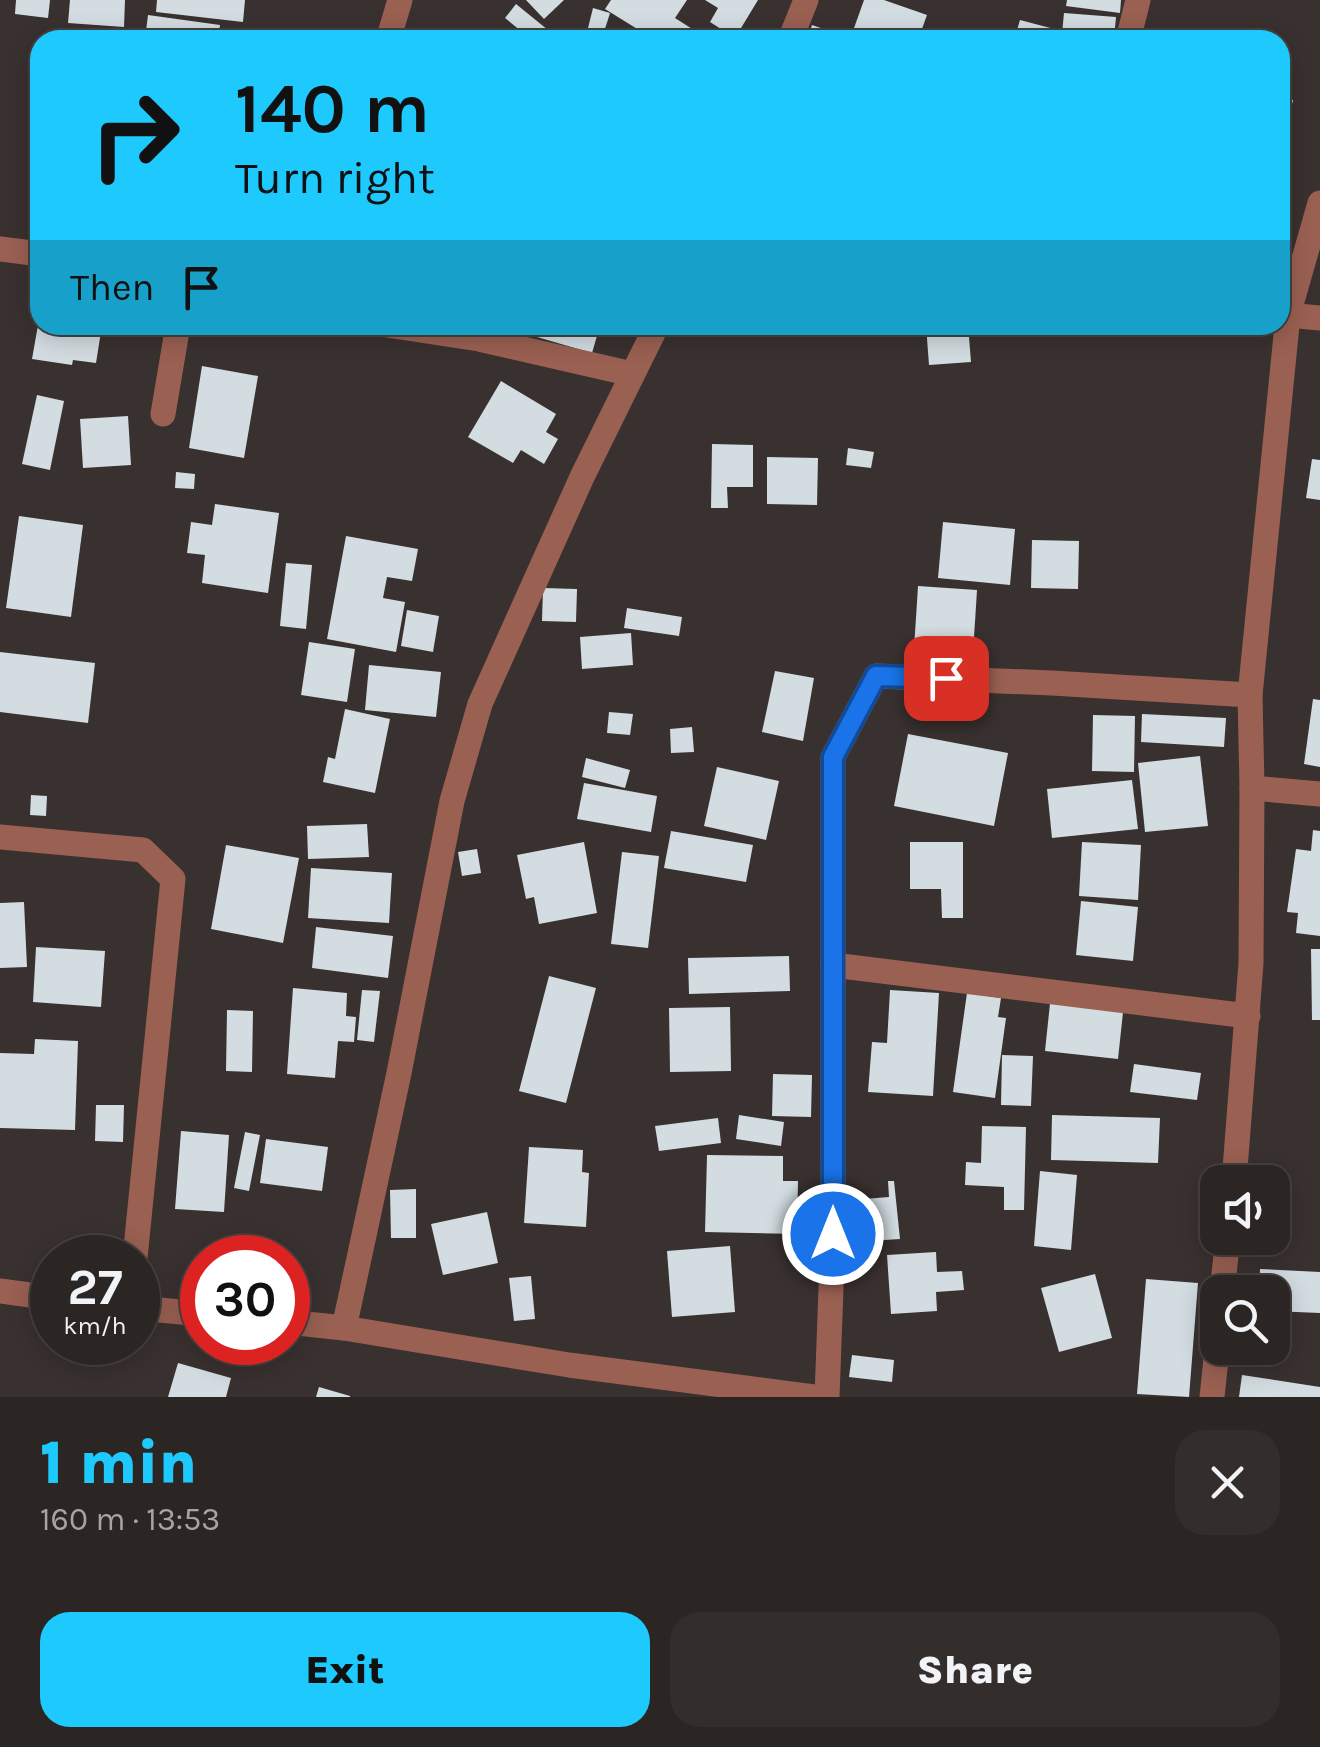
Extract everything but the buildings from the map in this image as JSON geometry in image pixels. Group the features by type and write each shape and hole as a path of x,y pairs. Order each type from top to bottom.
{"street":[{"path":"391,30 400,0"},
{"path":"794,30 806,0"},
{"path":"1130,30 1138,0"},
{"path":"1290,309 1320,203"},
{"path":"0,249 30,253"},
{"path":"1290,316 1320,318"},
{"path":"163,414 176,335"},
{"path":"452,335 632,374"},
{"path":"344,1328 452,801 480,704 652,335"},
{"path":"1235,1165 1252,963 1250,695 1286,335"},
{"path":"826,1397 833,1234 833,757 876,676 1250,695"},
{"path":"1252,788 1320,794"},
{"path":"0,837 143,850 173,879 137,1235"},
{"path":"833,965 1248,1016"},
{"path":"0,1292 30,1295"},
{"path":"310,1324 569,1366 814,1397"},
{"path":"1212,1397 1215,1365"}],"route":[{"path":"833,1234 833,757 876,676 946,678"}]}
